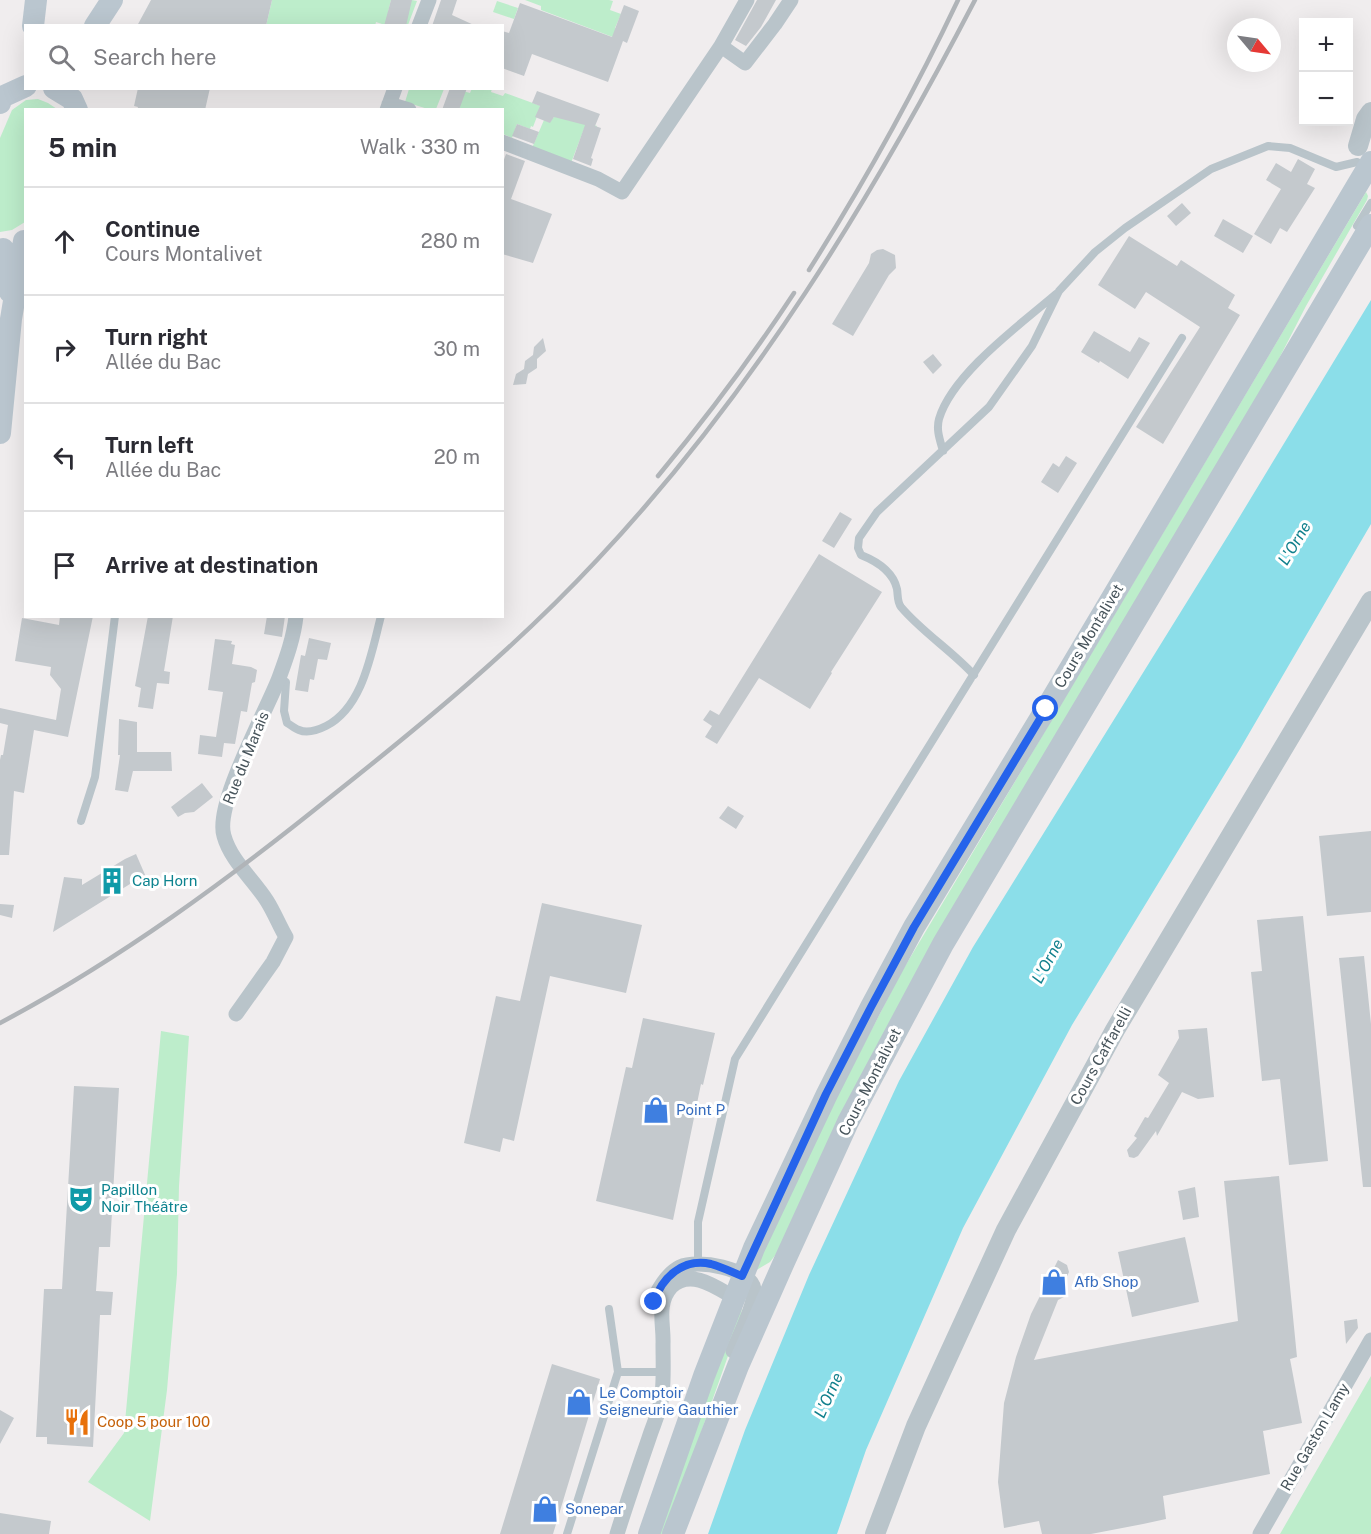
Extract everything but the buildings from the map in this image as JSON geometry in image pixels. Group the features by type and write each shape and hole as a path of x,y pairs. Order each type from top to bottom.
{"main road":[{"path":"33,24 36,0"},
{"path":"96,24 112,0"},
{"path":"111,24 120,0"},
{"path":"57,90 80,102"},
{"name":"Cours Montalivet","path":"649,1534 742,1276 826,1094 914,927 1064,680 1365,163"},
{"name":"Cours Montalivet","path":"673,1534 763,1310 848,1122 943,944 1371,225"},
{"path":"0,433 11,319 13,245"}],"street":[{"path":"420,24 429,0"},
{"path":"504,143 598,179 622,192 721,46 747,0"},
{"path":"721,46 745,63 776,24 791,0"},
{"path":"388,107 394,90"},
{"name":"Cours Montalivet","path":"1365,163 1366,119 1371,112"},
{"name":"Cours Caffarelli","path":"875,1534 916,1426 1006,1230 1114,1030 1371,601"},
{"name":"Rue du Marais","path":"236,1014 273,962 286,937 267,901 227,845 222,826 227,800 279,678 295,628 296,618"},
{"path":"662,1356 656,1346 653,1315 658,1290 663,1282 680,1267 698,1263 709,1264 742,1276 752,1283 754,1297 721,1385 726,1399"},
{"path":"617,1534 662,1397 662,1306 667,1293 678,1282 696,1280 710,1284 734,1297"},
{"name":"Rue Gaston Lamy","path":"1260,1534 1371,1340"}],"lane":[{"path":"943,451 938,426 946,402 979,360 1059,291 1095,252 1117,234 1211,169 1268,146 1290,148 1336,167 1365,163"},
{"name":"Cours Montalivet","path":"1355,252 1351,237 1371,203"},
{"path":"974,675 898,604 897,587 892,578 878,562 861,555 858,548 859,538 877,512 989,407 1032,346 1059,291"},
{"path":"698,1263 698,1222 735,1059 1182,338"},
{"path":"81,821 95,777 115,618"},
{"path":"279,678 286,682 284,711 287,723 300,731 316,731 337,721 354,697 367,670 380,618"},
{"path":"567,1534 618,1371 609,1309"},
{"path":"618,1371 663,1372"}],"green space":[{"path":"272,0 391,0 388,12 412,0 417,1 408,24 376,22 376,24 266,24"},
{"path":"525,0 613,1 610,10 621,14 615,28 621,31 618,39 541,10 541,6"},
{"path":"497,1 518,8 514,19 493,12"},
{"path":"409,90 444,90 436,108 425,108 405,102"},
{"path":"471,90 492,90 491,92 503,96 505,93 541,106 533,127 531,126 530,129 517,124 512,138 504,134 504,108 459,108 463,91 470,93"},
{"path":"38,99 56,108 24,108 24,223 12,230 0,232 0,138 12,110 26,100"},
{"path":"565,115 597,126 595,133 584,129 571,163 532,148 544,120 550,122 554,117"},
{"path":"1366,192 1367,200 1306,306 1265,386 777,1253 770,1262 755,1271 807,1154 901,973"},
{"path":"161,1031 189,1036 179,1186 177,1274 167,1390 150,1521 88,1482 124,1433"},
{"path":"743,1300 740,1322 665,1534 657,1534"},
{"path":"1371,1376 1371,1534 1280,1534"}],"water":[{"name":"L'Orne","path":"1371,300 1371,524 1240,749 1072,1025 963,1228 866,1450 837,1534 708,1534 745,1430 809,1275 899,1081 973,947"}],"railway":[{"path":"809,270 888,137 958,0"},
{"path":"0,1023 88,973 172,917 294,826 469,683 535,623 597,560 707,431 805,293 851,222 894,149 975,0"},
{"path":"658,476 729,386 794,293"}],"place":[{"name":"Cap Horn","path":"112,881"},
{"name":"Point P","path":"656,1110"},
{"name":"Papillon Noir Théâtre","path":"81,1199"},
{"name":"Afb Shop","path":"1054,1282"},
{"name":"Le Comptoir Seigneurie Gauthier","path":"579,1402"},
{"name":"Coop 5 pour 100","path":"77,1422"},
{"name":"Sonepar","path":"545,1509"}],"route":[{"path":"654,1302 663,1282 680,1267 698,1263 709,1264 742,1276 826,1094 871,1007 914,927 1046,709"}]}
